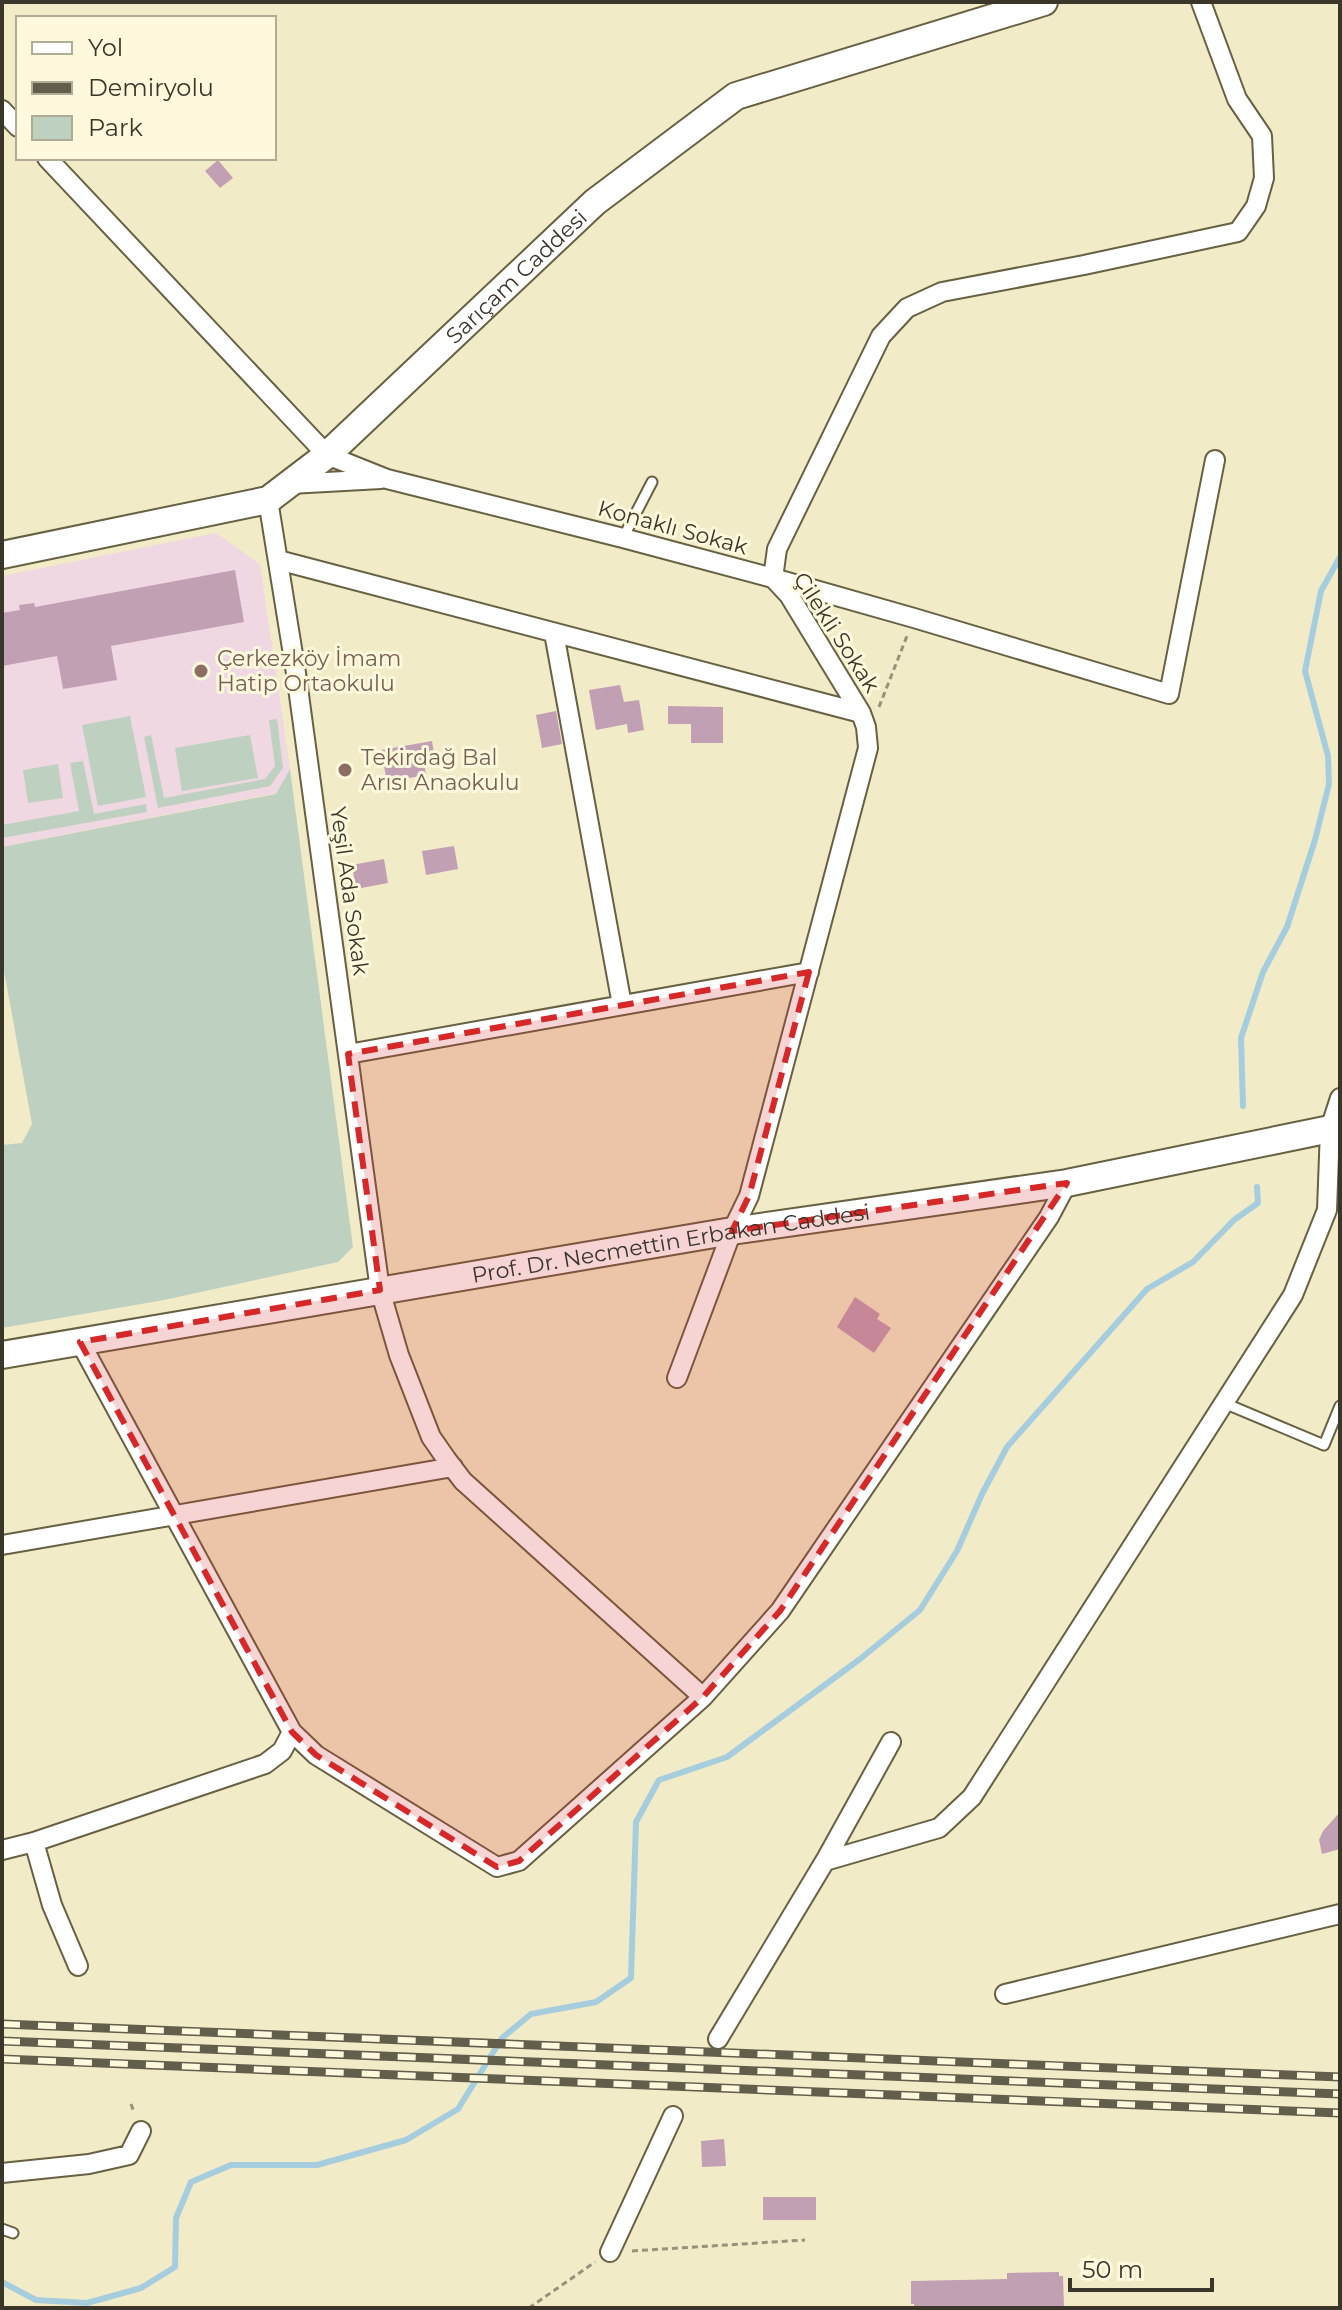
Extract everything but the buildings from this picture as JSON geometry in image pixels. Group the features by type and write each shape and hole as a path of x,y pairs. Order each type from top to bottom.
{"street":[{"name":"Sarıçam Caddesi","path":"2,555 278,492 327,455 595,202 736,96 1044,2"},
{"name":"Çilekli Sokak","path":"677,1378 732,1231 749,1196 868,748 863,720 789,595 773,578 777,549 881,336 907,308 942,292 1238,232 1256,206 1264,178 1262,136 1237,99 1201,2"},
{"path":"2,110 16,125"},
{"name":"Konaklı Sokak","path":"49,160 327,455 387,479 773,578 1169,694 1215,460"},
{"path":"278,492 387,479"},
{"name":"Yeşil Ada Sokak","path":"278,492 278,560 380,1290 399,1355 431,1437 463,1481 703,1697"},
{"path":"278,560 863,720"},
{"path":"554,633 622,1005"},
{"path":"348,1054 809,972"},
{"path":"825,1861 939,1828 972,1797 1293,1295 1327,1210 1340,1098"},
{"name":"Prof. Dr. Necmettin Erbakan Caddesi","path":"2,1355 732,1231 1067,1183 1335,1128"},
{"path":"80,1342 292,1732 316,1755 497,1867 519,1861 703,1697 780,1611 1049,1217 1067,1183"},
{"path":"2,1545 453,1467"},
{"path":"2,1850 265,1764 282,1751 292,1732"},
{"path":"718,2039 825,1861 891,1742"},
{"path":"34,1842 52,1905 78,1966"},
{"path":"1005,1994 1340,1914"},
{"path":"610,2252 673,2116"},
{"path":"2,2173 89,2164 129,2155 141,2131"}],"lane":[{"path":"623,538 652,482"},
{"path":"1224,1403 1324,1445 1340,1406"},
{"path":"2,2229 13,2233"}],"path":[{"path":"863,720 876,715 914,618"},
{"path":"529,2308 610,2252 805,2240"}],"highlighted area":[{"path":"809,972 749,1196 732,1231 1067,1183 780,1611 703,1697 519,1861 497,1867 316,1755 292,1732 80,1342 380,1290 348,1054"}],"shaded area":[{"path":"216,533 260,564 290,769 277,793 2,847 2,576"}],"green space":[{"path":"130,716 146,797 98,806 82,725"},
{"path":"277,719 283,768 270,786 158,808 144,737 151,735 164,798 265,779 275,766 269,720"},
{"path":"250,735 258,778 182,791 175,748"},
{"path":"83,761 94,814 146,804 147,812 2,838 2,825 79,811 70,763"},
{"path":"58,764 63,798 28,803 23,770"},
{"path":"290,769 353,1247 338,1262 164,1300 2,1328 2,1145 22,1143 32,1124 2,960 2,847 276,794"}],"waterway":[{"path":"1243,1106 1241,1038 1263,972 1287,927 1329,784 1328,756 1305,671 1321,591 1340,557"},
{"path":"2,2282 36,2300 87,2303 141,2288 175,2267 176,2218 191,2182 231,2165 317,2165 406,2140 458,2109 502,2038 531,2014 596,2002 631,1978 636,1822 659,1780 727,1757 860,1659 920,1610 957,1551 1007,1447 1147,1289 1193,1262 1234,1220 1258,1203 1257,1187"}],"railway":[{"path":"2,2024 1340,2077"},
{"path":"2,2041 1340,2094"},
{"path":"2,2059 1340,2113"}],"place":[{"name":"Çerkezköy İmam Hatip Ortaokulu","path":"201,671"},
{"name":"Tekirdağ Bal Arısı Anaokulu","path":"345,770"}]}
